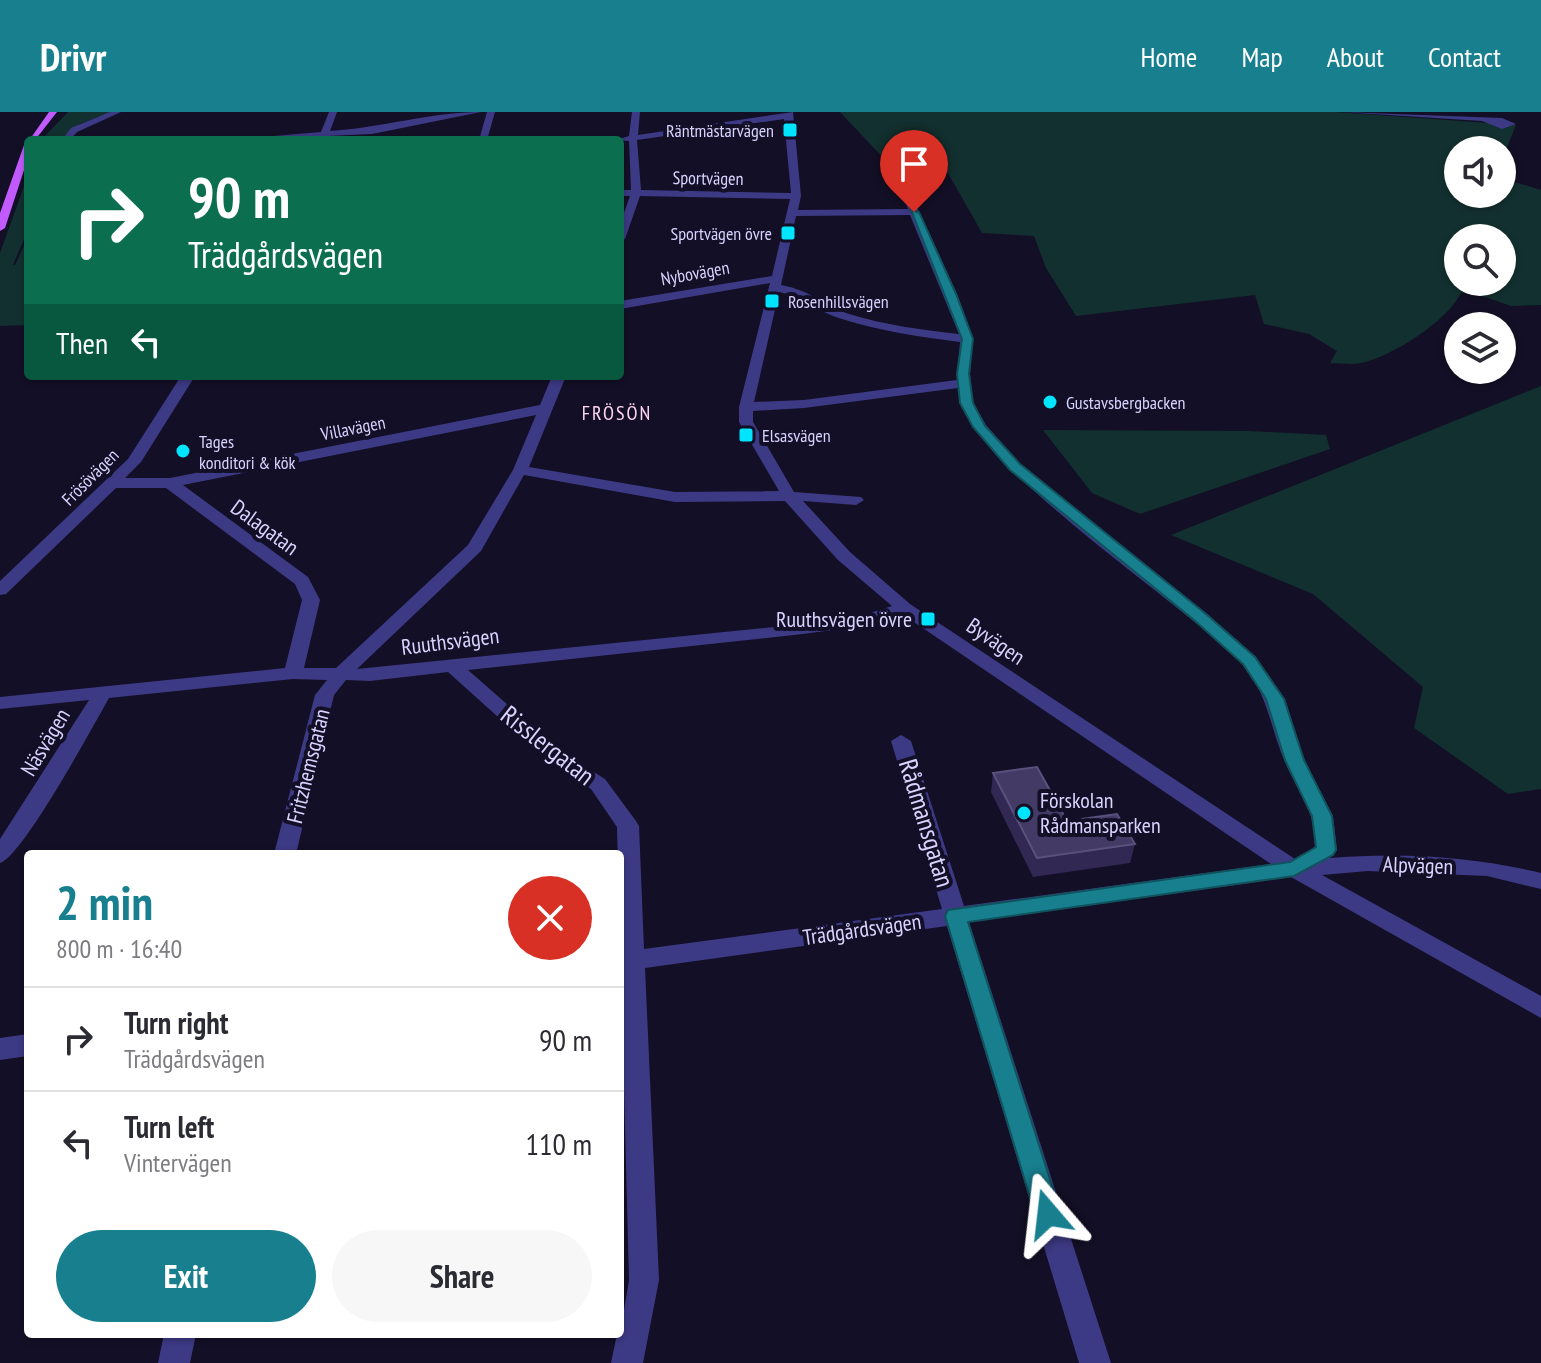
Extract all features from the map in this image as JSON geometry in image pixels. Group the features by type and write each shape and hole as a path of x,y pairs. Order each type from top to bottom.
{"main road":[{"path":"35,136 53,112"},
{"path":"0,228 24,159"}],"street":[{"path":"69,136 74,130 117,112"},
{"path":"324,136 333,112"},
{"path":"337,136 477,112"},
{"path":"484,136 491,112"},
{"path":"624,228 636,193 633,138 636,112"},
{"path":"739,112 742,123"},
{"path":"1346,112 1486,121"},
{"path":"624,139 790,114 796,196 746,407 804,404 965,383"},
{"path":"887,172 906,194 951,294 967,339 963,374 966,403 980,427 1015,467 1200,617 1249,661 1275,699 1294,760 1322,816 1326,850 1294,869"},
{"name":"Sportvägen","path":"624,193 796,196"},
{"path":"793,213 914,212"},
{"path":"776,283 800,292 829,310 855,319 919,333 967,339"},
{"name":"Nybovägen","path":"624,304 776,283"},
{"name":"Frösövägen","path":"0,590 115,483 147,444 187,380"},
{"name":"Fritzhemsgatan","path":"286,850 325,695 340,675 475,548 520,470 557,380"},
{"name":"Byvägen","path":"746,407 746,422 789,496 844,556 904,608 1294,869 1541,1008"},
{"name":"Villavägen","path":"170,483 543,409"},
{"path":"520,470 675,497 789,496 856,500"},
{"path":"115,483 170,483"},
{"name":"Dalagatan","path":"170,483 302,581 311,600 293,673"},
{"name":"Ruuthsvägen","path":"0,703 293,673 370,675 803,629 862,621 904,608"},
{"name":"Risslergatan","path":"451,665 555,757 598,784 628,826 627,962 644,1280 627,1363"},
{"name":"Näsvägen","path":"0,855 24,823 102,694"},
{"name":"Rådmansgatan","path":"901,741 1095,1363"},
{"name":"Alpvägen","path":"1294,869 1368,863 1487,868 1541,881"},
{"name":"Trädgårdsvägen","path":"627,962 1294,869"},
{"path":"0,1049 24,1046"},
{"path":"174,1363 179,1338"}],"green space":[{"path":"68,112 111,112 80,124 66,136 45,136"},
{"path":"840,112 1336,112 1516,125 1512,136 1444,136 1444,208 1516,208 1516,182 1541,190 1541,305 1511,306 1482,296 1516,296 1516,224 1444,224 1444,296 1459,296 1444,315 1417,336 1388,353 1361,363 1330,363 1337,351 1309,334 1264,324 1255,295 1076,316 1046,268 1034,236 982,233 944,166 888,163"},
{"path":"24,186 24,239 13,265 24,246 24,325 0,326 0,253"},
{"path":"1541,386 1541,789 1508,794 1414,728 1423,687 1313,594 1171,535"},
{"path":"1043,430 1249,431 1326,435 1330,449 1140,514 1092,493"}],"building":[{"path":"1037,767 1067,821 1117,814 1135,844 1037,858 993,773"}],"place":[{"name":"Räntmästarvägen","path":"790,130"},
{"name":"Sportvägen övre","path":"788,233"},
{"name":"Rosenhillsvägen","path":"772,301"},
{"name":"Gustavsbergbacken","path":"1050,402"},
{"name":"Elsasvägen","path":"746,435"},
{"name":"Tages konditori & kök","path":"183,451"},
{"name":"Ruuthsvägen övre","path":"928,619"},
{"name":"Förskolan Rådmansparken","path":"1024,813"}],"district":[{"name":"FRÖSÖN","path":"617,413"}],"route":[{"path":"914,212 951,294 967,339 963,374 966,403 980,427 1015,467 1200,617 1249,661 1275,699 1294,760 1322,816 1326,850 1294,869 955,916 1048,1214"}]}
